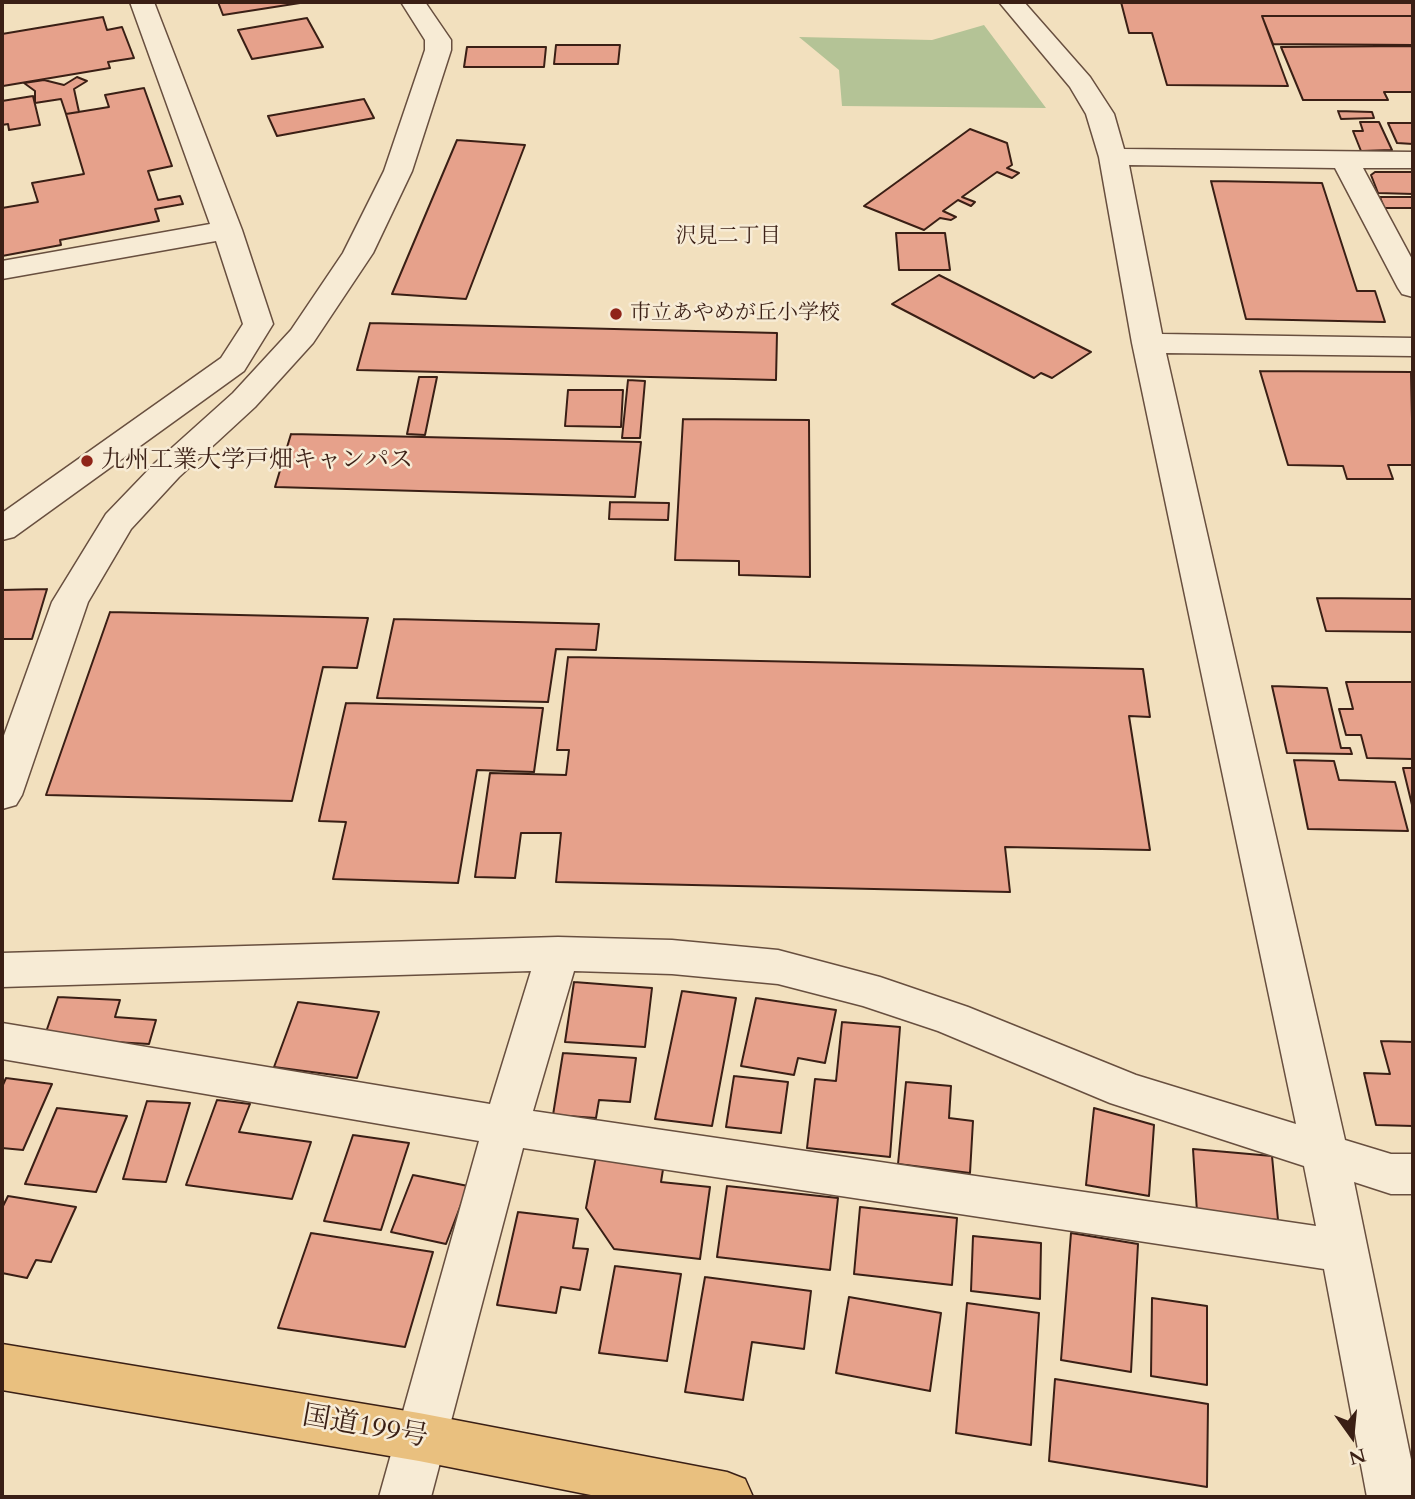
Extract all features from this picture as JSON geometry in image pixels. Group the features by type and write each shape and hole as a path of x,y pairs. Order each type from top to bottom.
{"highway":[{"name":"国道199号","path":"2,1367 419,1437 727,1497"}],"street":[{"path":"2,529 233,363 258,324 228,230 142,2"},
{"path":"1011,2 1081,83 1100,114 1113,157 1148,343 1325,1154 1393,1497"},
{"path":"2,795 71,602 118,522 167,470 244,400 302,336 358,253 398,171 435,62 425,19"},
{"path":"1113,157 1413,160"},
{"path":"1345,160 1413,288"},
{"path":"2,270 228,230"},
{"path":"1148,343 1413,347"},
{"path":"405,1497 419,1437 506,1126 558,954"},
{"path":"2,970 558,954 672,957 778,967 865,989 953,1019 1126,1090 1391,1174 1413,1174"},
{"path":"2,1041 506,1126 1345,1251"}],"green space":[{"path":"984,25 1046,108 842,106 839,70 799,37 932,40"}],"building":[{"path":"218,2 300,2 300,3 223,15"},
{"path":"1121,2 1413,2 1413,16 1262,16 1288,86 1167,85 1152,33 1129,33"},
{"path":"1262,16 1413,16 1413,45 1273,44"},
{"path":"103,17 107,30 122,27 134,58 108,62 110,68 3,86 2,34"},
{"path":"307,18 323,47 252,59 238,30"},
{"path":"556,45 620,45 618,64 554,64"},
{"path":"1413,46 1413,92 1384,92 1388,100 1303,100 1281,47"},
{"path":"467,47 546,47 544,67 464,67"},
{"path":"77,77 87,81 74,89 79,112 66,114 61,99 35,103 35,91 24,83 44,80 64,85"},
{"path":"144,88 172,166 148,171 158,200 180,196 183,204 155,209 159,221 60,240 61,245 2,256 2,208 38,202 32,183 84,174 66,114 109,107 105,95"},
{"path":"33,96 40,125 9,130 8,124 2,125 2,101"},
{"path":"364,99 374,118 277,136 268,116"},
{"path":"1338,111 1372,112 1374,118 1341,119"},
{"path":"1360,122 1379,122 1392,150 1361,151 1353,131 1363,131"},
{"path":"1388,123 1413,123 1413,144 1397,143"},
{"path":"970,129 1007,143 1012,165 1007,168 1019,173 1012,178 997,172 962,197 975,202 971,206 958,200 943,211 956,217 951,220 940,218 924,230 864,206"},
{"path":"457,140 525,145 466,299 392,294"},
{"path":"1375,172 1413,172 1413,194 1378,193 1371,175"},
{"path":"1211,181 1322,183 1357,291 1375,291 1385,322 1246,319"},
{"path":"1380,197 1413,197 1413,208 1384,208"},
{"path":"896,233 945,233 950,270 899,270"},
{"path":"939,275 1091,352 1052,378 1041,373 1034,378 892,304"},
{"path":"370,323 777,333 776,380 357,370"},
{"path":"1260,371 1411,372 1413,465 1388,465 1393,479 1347,479 1343,466 1288,465"},
{"path":"419,377 437,377 425,435 407,434"},
{"path":"628,380 645,381 640,438 622,438"},
{"path":"568,390 623,390 621,427 565,426"},
{"path":"683,419 809,420 810,577 739,575 739,561 675,560"},
{"path":"291,434 641,442 635,497 275,487"},
{"path":"610,502 669,503 668,520 609,519"},
{"path":"47,589 32,639 2,639 2,590"},
{"path":"1317,598 1413,599 1413,632 1326,631"},
{"path":"110,612 368,618 357,668 323,667 292,801 46,795"},
{"path":"394,619 599,624 596,650 556,649 548,702 377,698"},
{"path":"568,657 1143,669 1150,717 1129,716 1150,850 1005,847 1010,892 556,882 561,833 521,833 515,878 475,877 490,773 566,775 569,750 557,750"},
{"path":"1346,682 1413,682 1413,759 1367,758 1361,735 1346,735 1339,709 1353,709"},
{"path":"1272,686 1327,688 1341,748 1350,748 1352,754 1287,753"},
{"path":"346,703 543,708 534,772 477,770 458,883 333,879 346,822 319,821"},
{"path":"1294,760 1334,761 1339,780 1395,782 1408,831 1308,829"},
{"path":"1403,768 1413,768 1413,809"},
{"path":"574,982 652,988 645,1047 565,1042"},
{"path":"682,991 736,998 712,1126 655,1119"},
{"path":"58,997 120,1000 115,1017 156,1020 149,1044 44,1038"},
{"path":"756,998 836,1010 825,1063 798,1058 794,1075 741,1066"},
{"path":"298,1002 379,1012 357,1078 274,1067"},
{"path":"842,1022 900,1027 890,1157 807,1148 815,1079 836,1081"},
{"path":"1381,1041 1413,1042 1413,1126 1376,1125 1364,1073 1390,1074"},
{"path":"563,1053 636,1058 630,1102 599,1100 596,1118 553,1115"},
{"path":"734,1076 788,1082 781,1133 726,1127"},
{"path":"6,1078 52,1084 23,1150 2,1148 2,1087"},
{"path":"906,1082 951,1086 949,1118 973,1121 970,1173 898,1164"},
{"path":"217,1100 250,1104 239,1132 311,1142 292,1199 186,1185"},
{"path":"147,1101 190,1103 166,1182 123,1179"},
{"path":"57,1108 127,1116 96,1192 25,1184"},
{"path":"1094,1108 1154,1125 1149,1196 1086,1185"},
{"path":"353,1135 409,1143 381,1230 324,1221"},
{"path":"1193,1149 1272,1156 1278,1220 1197,1212"},
{"path":"596,1156 664,1163 661,1182 710,1187 700,1259 614,1249 586,1208"},
{"path":"413,1175 468,1186 446,1244 391,1232"},
{"path":"727,1186 838,1198 830,1270 717,1257"},
{"path":"8,1196 76,1207 51,1262 36,1260 27,1278 2,1273 2,1208"},
{"path":"860,1207 957,1218 952,1285 854,1274"},
{"path":"518,1212 578,1219 573,1248 588,1249 580,1290 561,1287 556,1313 497,1305"},
{"path":"311,1233 433,1252 405,1347 278,1328"},
{"path":"1071,1233 1138,1244 1131,1372 1061,1360"},
{"path":"973,1236 1041,1243 1040,1299 971,1291"},
{"path":"615,1266 681,1274 667,1361 599,1353"},
{"path":"705,1277 811,1291 804,1349 752,1342 743,1400 685,1392"},
{"path":"849,1297 941,1313 930,1391 836,1373"},
{"path":"1152,1298 1207,1306 1207,1385 1151,1376"},
{"path":"967,1303 1039,1313 1031,1445 956,1433"},
{"path":"1055,1379 1208,1404 1207,1487 1049,1461"}],"place":[{"name":"市立あやめが丘小学校","path":"616,314"},
{"name":"九州工業大学戸畑キャンパス","path":"87,461"}],"district":[{"name":"沢見二丁目","path":"728,237"}]}
